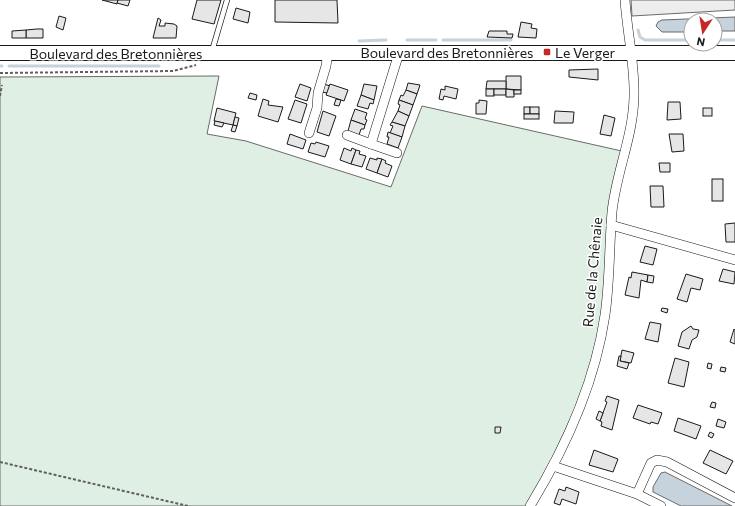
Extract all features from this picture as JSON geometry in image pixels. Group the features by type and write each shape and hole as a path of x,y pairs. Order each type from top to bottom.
{"main road":[{"name":"Boulevard des Bretonnières","path":"0,53 735,53"}],"street":[{"name":"Rue de la Chênaie","path":"530,506 553,466 580,407 594,368 608,291 611,225 618,175 628,142 634,96 625,0"},
{"path":"309,133 317,108 318,93 326,66 328,52"},
{"path":"371,144 399,52"},
{"path":"347,135 397,153"},
{"path":"611,225 735,260"},
{"path":"638,494 650,463 658,460 667,462 735,498"},
{"path":"553,466 638,494 661,506"}],"lane":[{"path":"212,53 227,0"}],"path":[{"path":"0,96 2,85"},
{"path":"0,462 188,506"}],"green space":[{"path":"219,76 207,134 246,141 391,187 422,106 626,152 618,175 610,268 594,368 530,506 0,506 0,77"}],"shaded area":[{"path":"631,0 735,0 735,10 632,16"},
{"path":"723,17 735,17 735,31 723,31"},
{"path":"683,19 683,32 662,32 656,26 658,22 662,20"},
{"path":"665,472 732,506 681,506 653,492 653,487 661,473"}],"building":[{"path":"102,0 118,0 117,4"},
{"path":"118,0 130,0 128,6 117,3"},
{"path":"197,0 221,0 214,24 192,19"},
{"path":"275,0 337,0 338,23 275,22"},
{"path":"236,8 250,12 248,23 233,19"},
{"path":"59,16 66,18 63,30 56,27"},
{"path":"158,18 161,20 159,26 165,26 165,23 174,24 177,26 176,38 153,38"},
{"path":"521,22 532,24 531,28 537,29 536,38 518,37"},
{"path":"43,29 43,38 26,38 26,30"},
{"path":"26,30 26,38 12,38 12,31"},
{"path":"489,31 507,31 507,34 513,34 512,38 487,37"},
{"path":"598,69 598,80 569,77 569,70"},
{"path":"506,76 521,76 521,90 506,89"},
{"path":"487,81 506,81 506,89 486,89"},
{"path":"408,83 420,85 417,94 406,90"},
{"path":"300,84 311,88 307,101 295,97"},
{"path":"324,84 330,86 327,93 322,92"},
{"path":"330,84 348,90 344,101 326,95"},
{"path":"364,84 377,86 374,100 361,95"},
{"path":"445,86 458,89 456,99 444,96 443,100 439,99 441,89 445,90"},
{"path":"486,89 494,89 494,96 486,96"},
{"path":"494,89 506,89 506,95 494,95"},
{"path":"506,89 514,90 514,97 506,97"},
{"path":"406,90 417,94 413,105 399,100 401,95 403,96"},
{"path":"514,90 521,90 521,94 514,94"},
{"path":"250,93 257,95 256,100 248,98"},
{"path":"361,95 374,100 373,104 370,103 368,109 357,106"},
{"path":"263,99 269,101 268,105 283,107 278,122 258,116"},
{"path":"336,99 341,100 339,106 334,105"},
{"path":"295,100 307,104 301,123 288,119"},
{"path":"399,100 413,105 409,116 398,111 400,105 398,104"},
{"path":"479,100 487,101 486,114 476,114 476,103 479,103"},
{"path":"668,102 680,102 681,119 667,120"},
{"path":"524,107 530,107 530,114 524,114"},
{"path":"530,107 539,107 539,114 530,114"},
{"path":"217,108 236,113 233,125 214,121"},
{"path":"703,108 712,108 712,116 703,116"},
{"path":"355,109 367,113 365,125 351,120"},
{"path":"323,111 336,116 329,136 317,132"},
{"path":"398,111 409,116 405,126 392,122"},
{"path":"555,111 574,112 573,123 554,123"},
{"path":"524,114 539,114 539,119 524,119"},
{"path":"604,115 615,118 611,136 600,134"},
{"path":"235,117 239,118 237,126 233,125"},
{"path":"351,120 365,125 364,129 361,129 359,135 348,131"},
{"path":"215,121 224,123 222,127 214,125"},
{"path":"392,122 405,126 402,137 390,133 393,126 390,125"},
{"path":"233,125 237,126 235,132 231,131"},
{"path":"388,132 402,137 398,148 387,144 389,137 387,137"},
{"path":"290,134 306,140 303,149 287,144"},
{"path":"669,134 683,134 684,151 672,152"},
{"path":"316,142 329,146 325,157 308,152 311,143 315,144"},
{"path":"344,148 351,151 352,148 356,150 351,164 340,160"},
{"path":"356,150 360,151 359,154 366,156 362,167 351,164"},
{"path":"370,158 377,160 377,158 382,159 377,173 366,169"},
{"path":"382,159 386,161 385,163 392,166 388,177 377,173"},
{"path":"659,163 670,163 670,172 660,172"},
{"path":"712,179 723,179 723,201 712,201"},
{"path":"650,186 663,186 664,207 651,207"},
{"path":"735,223 735,242 726,242 725,224"},
{"path":"645,246 657,249 653,265 640,262"},
{"path":"723,269 735,272 734,284 719,281"},
{"path":"632,272 648,275 647,282 641,280 639,298 625,295 629,277 631,278"},
{"path":"686,274 703,279 700,290 691,288 687,302 677,299"},
{"path":"648,275 654,276 653,283 647,282"},
{"path":"662,308 668,309 667,313 661,311"},
{"path":"650,322 661,324 658,342 645,339"},
{"path":"691,326 693,329 699,330 697,337 692,340 689,349 678,346 682,332"},
{"path":"734,329 735,330 735,344 730,342"},
{"path":"622,350 634,353 631,363 620,361"},
{"path":"619,356 621,356 620,361 629,363 627,369 617,366"},
{"path":"675,358 689,362 684,387 668,383"},
{"path":"708,363 712,364 711,369 707,368"},
{"path":"721,367 726,368 725,372 720,371"},
{"path":"607,396 619,400 612,430 601,426 602,422 600,421 607,402 605,401"},
{"path":"712,402 716,403 715,408 710,407"},
{"path":"638,405 662,413 658,424 651,422 650,424 633,418"},
{"path":"599,411 603,413 600,421 596,419"},
{"path":"678,418 701,426 696,439 674,431"},
{"path":"718,419 726,422 724,428 716,426"},
{"path":"495,427 501,427 500,433 495,433"},
{"path":"710,432 714,434 712,438 708,436"},
{"path":"594,450 618,459 613,472 589,465"},
{"path":"710,450 733,461 726,474 703,463"},
{"path":"566,487 579,492 576,504 562,499 560,505 554,503 559,489 565,491"}],"waterway":[{"path":"638,30 640,37 645,40 683,40"},
{"path":"359,41 386,40"},
{"path":"407,40 436,40"},
{"path":"443,40 511,40"},
{"path":"723,40 735,40"},
{"path":"9,66 159,66"}],"place":[{"name":"Le Verger","path":"547,52"}]}
